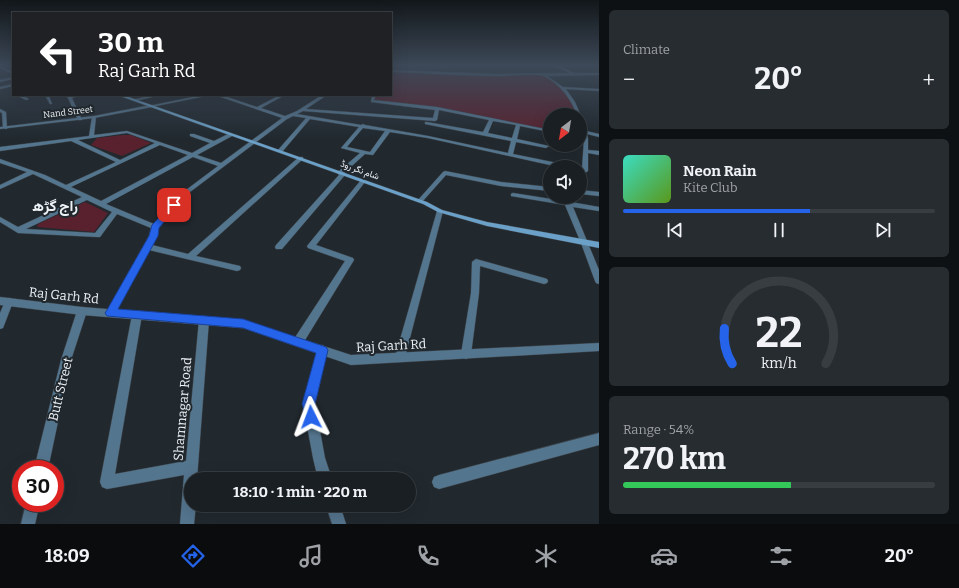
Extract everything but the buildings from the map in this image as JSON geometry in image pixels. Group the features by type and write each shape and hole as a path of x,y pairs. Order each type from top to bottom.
{"main road":[{"name":"شام نگر روڈ","path":"123,96 252,143 301,158 420,201 440,211 487,224 599,245"}],"street":[{"path":"566,90 576,108"},
{"path":"20,96 27,99"},
{"path":"48,96 51,103"},
{"path":"68,96 80,119"},
{"path":"135,100 154,96"},
{"path":"180,96 186,100"},
{"name":"Nand Street","path":"2,128 94,117 204,96"},
{"path":"221,96 285,118"},
{"path":"257,109 281,96"},
{"path":"111,313 154,236 155,227 184,194 285,118 304,110 324,96"},
{"path":"374,96 372,101 437,108 543,130"},
{"path":"304,110 435,120 437,108"},
{"path":"0,110 4,112 2,128"},
{"path":"293,115 363,125 543,162"},
{"path":"91,137 94,117"},
{"path":"280,151 310,117"},
{"path":"485,134 492,119"},
{"path":"425,122 543,145"},
{"path":"363,125 344,148 371,154 389,130"},
{"path":"510,155 518,125"},
{"path":"0,149 127,132 222,164"},
{"path":"587,133 599,136"},
{"path":"101,204 230,134"},
{"path":"192,135 214,143"},
{"path":"71,139 121,162"},
{"path":"66,187 160,143"},
{"path":"587,151 599,153"},
{"path":"279,247 341,173 364,152"},
{"path":"191,256 301,158"},
{"path":"0,161 43,176 86,198 155,227"},
{"path":"0,187 31,173"},
{"path":"420,201 445,173 501,184 543,188"},
{"path":"298,342 350,260 311,246 363,181"},
{"path":"587,193 599,194"},
{"path":"513,195 543,198"},
{"path":"18,231 86,198"},
{"path":"568,204 596,268 599,281"},
{"path":"581,204 599,209"},
{"path":"0,219 18,231 97,235 116,211"},
{"path":"400,357 440,211"},
{"path":"147,247 191,256 237,268"},
{"path":"466,354 475,293 476,262 544,281"},
{"path":"0,325 5,301"},
{"name":"Raj Garh Rd","path":"5,301 82,311 243,324 351,360 597,349"},
{"name":"Butt Street","path":"43,460 66,360 82,311"},
{"path":"137,315 107,482 191,467"},
{"name":"Shamnagar Road","path":"188,524 191,467 204,320"},
{"path":"322,350 309,404 323,472"},
{"path":"439,482 599,439"},
{"path":"28,524 31,512"},
{"path":"335,512 339,524"}],"shaded area":[{"path":"392,90 565,90 574,108 543,108 543,130 437,108 372,101 374,96 392,96"},
{"path":"131,135 151,143 122,156 91,145 97,138"},
{"path":"85,202 108,213 94,232 37,227 38,224"}],"district":[{"name":"راج گڑھ","path":"55,206"}],"route":[{"path":"174,205 155,227 154,236 111,313 243,324 322,350 309,404 311,417"}]}
